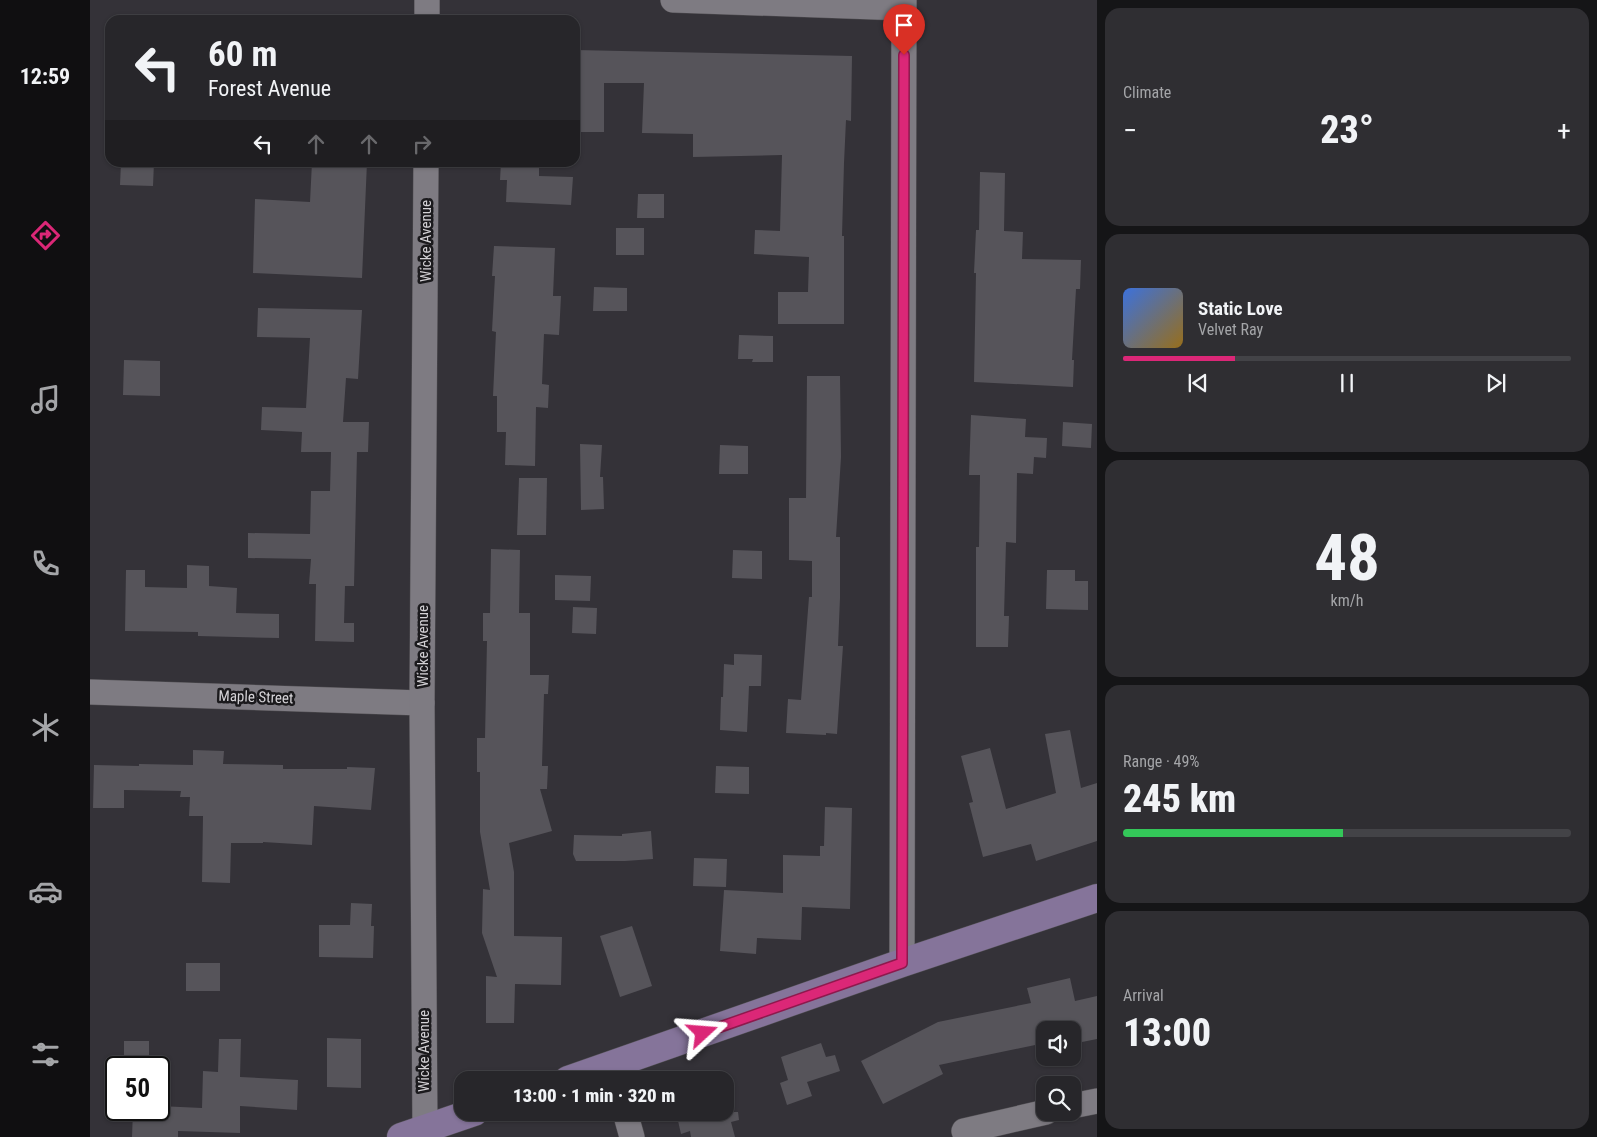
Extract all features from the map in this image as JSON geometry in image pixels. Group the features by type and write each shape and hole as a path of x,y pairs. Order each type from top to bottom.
{"main road":[{"path":"618,1071 902,963 1097,898"},
{"path":"413,1133 454,1119"}],"street":[{"path":"427,15 428,0"},
{"path":"673,0 904,4 902,963"},
{"name":"Wicke Avenue","path":"413,1133 422,703 426,167"},
{"name":"Maple Street","path":"90,692 422,703"},
{"path":"1081,1104 1097,1101"},
{"path":"964,1131 1036,1114"},
{"path":"628,1121 632,1137"}],"building":[{"path":"580,50 852,56 851,121 846,120 844,163 842,236 844,236 844,324 778,324 778,292 808,292 809,257 754,254 755,230 780,231 782,155 693,157 693,134 642,133 644,83 604,83 604,132 580,132"},
{"path":"121,167 154,167 153,186 120,185"},
{"path":"312,167 367,167 362,278 253,273 255,199 310,202"},
{"path":"501,167 539,167 539,176 573,177 571,205 506,202 507,180 500,180"},
{"path":"980,172 1005,173 1004,231 1023,232 1022,259 1081,260 1080,289 1076,289 1072,360 1074,360 1073,387 974,382 976,273 974,273 976,230 979,230"},
{"path":"638,194 664,194 664,218 637,218"},
{"path":"616,228 644,228 644,255 616,255"},
{"path":"494,246 555,248 553,296 561,296 559,335 544,334 542,384 549,385 548,408 536,407 535,466 505,465 506,432 497,432 497,396 493,396 496,332 492,331 495,276 492,276"},
{"path":"594,287 627,288 627,311 593,311"},
{"path":"258,308 362,310 358,379 346,378 343,422 369,422 368,452 357,452 354,586 345,586 344,623 354,623 354,642 315,641 316,584 309,584 311,559 248,558 248,533 310,534 311,491 330,491 331,452 301,452 302,432 261,430 262,407 306,408 310,338 257,337"},
{"path":"739,335 773,336 773,362 752,362 753,359 738,359"},
{"path":"124,360 160,361 160,396 123,395"},
{"path":"807,376 840,376 841,457 836,537 840,537 838,646 843,646 837,734 826,733 826,735 786,733 788,699 801,700 809,597 812,597 812,561 789,560 789,498 806,498"},
{"path":"971,415 1026,419 1025,437 1047,438 1046,458 1034,457 1033,474 1017,473 1016,543 1006,542 1004,616 1009,616 1008,647 976,647 976,547 979,547 980,475 969,475"},
{"path":"1063,422 1092,424 1091,448 1062,446"},
{"path":"580,444 602,445 600,477 603,477 604,509 581,510"},
{"path":"720,445 748,446 748,474 719,474"},
{"path":"519,478 547,478 546,535 517,535"},
{"path":"491,549 520,550 519,613 530,613 530,675 549,675 548,694 544,694 542,766 548,766 547,789 540,789 552,831 509,843 514,872 514,936 562,937 561,985 515,984 514,1023 486,1023 486,976 497,977 482,933 483,889 490,890 480,832 480,772 477,772 477,738 485,738 487,641 483,641 483,613 490,613"},
{"path":"733,550 762,551 762,579 732,578"},
{"path":"187,565 209,566 209,586 237,588 236,613 279,614 279,638 198,636 198,632 125,631 126,570 145,570 145,587 187,588"},
{"path":"1047,570 1075,570 1075,581 1088,581 1088,610 1046,609"},
{"path":"555,575 591,576 590,601 555,600"},
{"path":"573,607 597,608 596,634 572,633"},
{"path":"734,654 762,655 761,686 749,686 747,732 720,730 724,664 734,665"},
{"path":"1070,730 1081,788 1097,783 1097,841 1036,861 1031,844 983,857 969,803 973,802 961,756 990,748 1006,809 1056,793 1045,734"},
{"path":"193,750 224,751 223,764 283,765 283,769 375,768 371,810 314,806 312,845 263,842 231,843 230,883 202,882 203,816 189,816 190,797 180,797 181,791 124,790 124,808 93,808 94,765 193,765"},
{"path":"716,766 749,767 749,794 715,793"},
{"path":"825,807 852,808 850,909 802,907 801,940 757,938 756,954 720,951 724,890 783,893 783,855 820,856 820,846 824,846"},
{"path":"651,831 653,859 576,861 573,854 574,835 622,836 622,834"},
{"path":"694,858 727,859 726,887 693,886"},
{"path":"351,903 372,904 371,926 374,926 373,958 319,957 319,925 350,925"},
{"path":"632,926 652,986 620,997 600,936"},
{"path":"186,963 220,963 220,991 186,991"},
{"path":"1070,978 1075,1001 1097,996 1097,1039 1081,1042 1081,1021 1036,1021 1036,1045 939,1065 943,1074 883,1104 861,1061 938,1022 1031,1003 1027,988"},
{"path":"327,1038 361,1039 361,1088 327,1087"},
{"path":"219,1039 241,1039 240,1077 298,1080 297,1110 240,1106 240,1133 178,1131 178,1137 132,1137 133,1121 170,1121 170,1107 202,1108 203,1071 218,1072"},
{"path":"124,1041 149,1041 149,1056 124,1056"},
{"path":"821,1043 826,1057 835,1055 840,1071 807,1082 812,1096 787,1105 780,1083 788,1080 781,1057"},
{"path":"734,1112 738,1112 739,1120 731,1122 735,1137 691,1137 690,1131 681,1134 678,1121 734,1121"}],"route":[{"path":"703,1033 902,963 904,55"}]}
